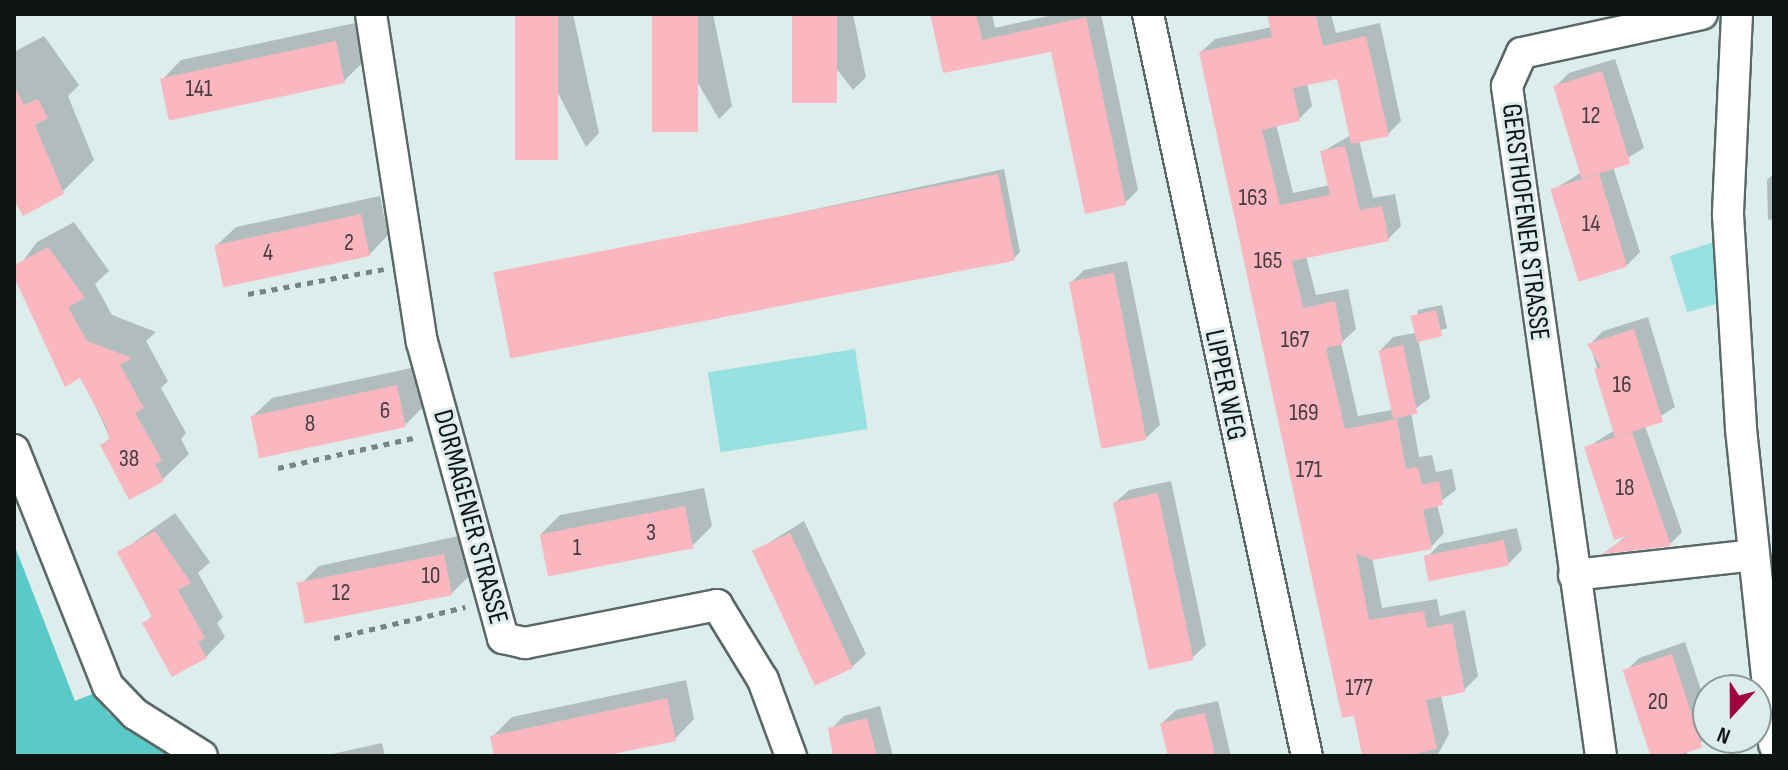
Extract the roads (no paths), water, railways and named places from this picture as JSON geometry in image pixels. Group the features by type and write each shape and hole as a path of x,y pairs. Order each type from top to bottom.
{"street":[{"name":"DORMAGENER STRASSE","path":"371,14 410,265 447,430 495,599 503,638 525,643 717,605 763,680 791,756"},
{"name":"LIPPER WEG","path":"1148,14 1307,756"},
{"name":"GERSTHOFENER STRASSE","path":"1601,756 1507,86 1522,53 1702,14"},
{"path":"1737,14 1728,215 1754,555 1774,745"},
{"path":"14,450 108,686 135,714 202,756"},
{"path":"1574,575 1754,555"}]}
